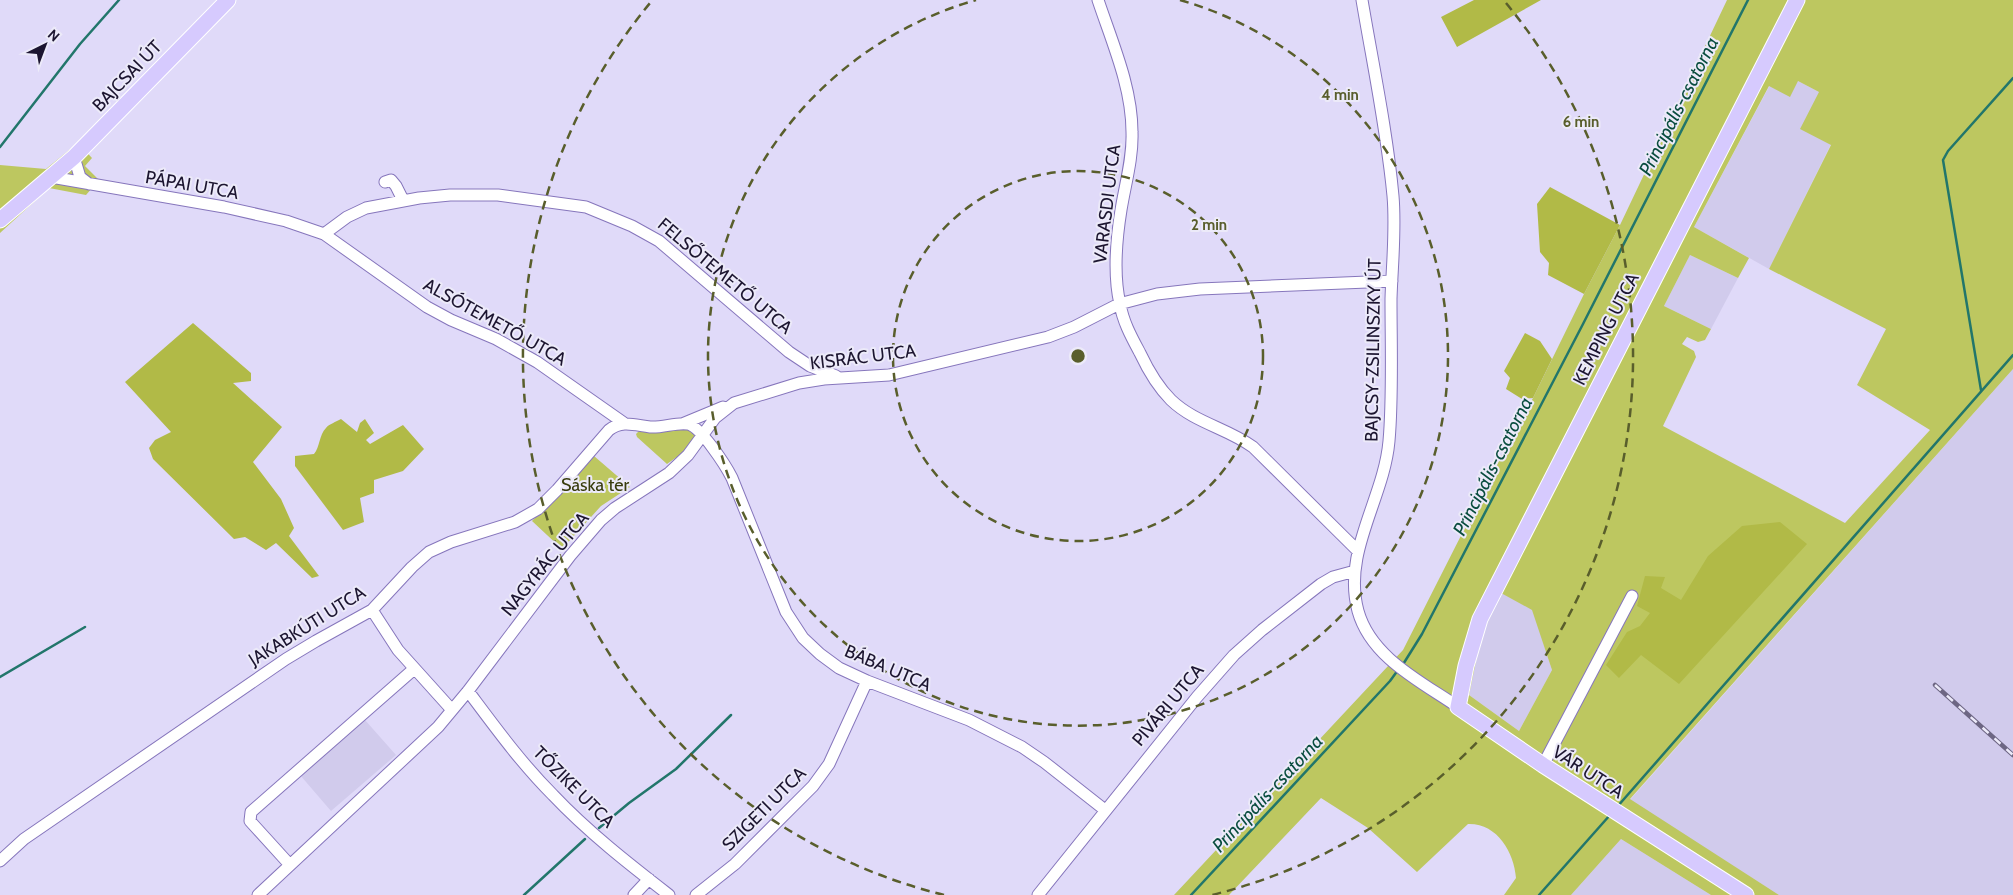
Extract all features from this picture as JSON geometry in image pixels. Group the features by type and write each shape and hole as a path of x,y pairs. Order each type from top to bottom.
{"main road":[{"name":"BAJCSAI ÚT","path":"0,220 74,157 228,0"},
{"name":"KEMPING UTCA","path":"1458,707 1462,681 1480,619 1491,595 1797,0"},
{"name":"VÁR UTCA","path":"1458,707 1543,765 1746,895"}],"street":[{"name":"VARASDI UTCA","path":"1098,0 1118,58 1128,96 1132,126 1132,143 1116,259 1120,304 1127,326 1143,360 1170,399 1195,418 1253,447 1358,551"},
{"name":"BAJCSY-ZSILINSZKY ÚT","path":"1362,0 1393,197 1390,440 1384,472 1358,551 1355,571 1356,597 1361,619 1372,640 1392,661 1414,676"},
{"path":"74,157 80,177 90,185"},
{"name":"PÁPAI UTCA","path":"51,177 224,207 286,221 324,234"},
{"path":"385,182 391,180 395,183 403,200"},
{"name":"FELSŐTEMETŐ UTCA","path":"324,234 356,212 403,200 450,194 513,196 586,207 619,220 659,241 789,352 810,366 840,378"},
{"name":"ALSÓTEMETŐ UTCA","path":"324,234 426,306 537,362 624,423"},
{"name":"KISRÁC UTCA","path":"703,436 715,418 734,403 799,383 897,373 1048,337 1074,327 1120,304 1157,294 1200,289 1392,281"},
{"path":"681,424 734,403"},
{"path":"624,423 651,427 681,424 694,426 703,436"},
{"name":"JAKABKÚTI UTCA","path":"0,861 24,839 96,791 220,703 316,641 372,610 412,567 429,552 452,542 515,522 538,509 609,430 618,424 624,423"},
{"name":"BÁBA UTCA","path":"703,436 732,478 779,598 791,622 820,654 839,668 867,681 969,720 1022,747 1105,810"},
{"name":"NAGYRÁC UTCA","path":"258,895 420,745 468,691 570,556 601,520 621,503 669,473 684,459 703,436"},
{"name":"PIVÁRI UTCA","path":"1038,895 1197,696 1246,643 1327,580 1355,571"},
{"path":"1543,765 1632,596"},
{"path":"372,610 384,631 414,669 452,710"},
{"path":"290,865 250,821 249,815 414,669"},
{"name":"VÁR UTCA","path":"1414,676 1458,707"},
{"name":"SZIGETI UTCA","path":"696,895 735,864 813,786 829,764 867,681"},
{"name":"TŐZIKE UTCA","path":"468,691 517,755 552,795 580,821 669,895"},
{"path":"634,895 649,879"}],"shaded area":[{"path":"1798,81 1819,92 1831,144 1769,269 1694,227 1770,85"},
{"path":"1690,255 1738,278 1711,329 1664,306"},
{"path":"2013,369 2013,895 1779,895 1630,800"},
{"path":"1502,593 1533,610 1552,670 1519,731 1469,695 1482,632"},
{"path":"365,720 396,755 331,811 300,775"},
{"path":"1621,839 1711,895 1571,895"}],"green space":[{"path":"1474,0 1541,0 1457,47 1441,17"},
{"path":"1727,0 2013,0 2013,369 1630,799 1779,895 1711,895 1621,839 1571,895 1504,895 1516,878 1515,868 1508,849 1487,828 1468,824 1417,872 1368,828 1321,798 1229,895 1174,895 1403,650 1620,225","holes":["1798,81 1819,92 1800,129 1831,145 1769,269 1886,329 1857,385 1930,430 1845,523 1663,426 1696,357 1694,351 1682,344 1687,337 1698,342 1705,340 1711,329 1664,306 1690,255 1738,278 1749,258 1694,227 1769,86 1790,97","1501,593 1532,610 1552,670 1519,731 1469,695 1482,632"]},
{"path":"78,143 92,158 85,166 99,180 86,195 49,188 0,233 0,165 46,169"},
{"path":"1550,187 1620,225 1584,294 1548,275 1549,263 1540,252 1537,204"},
{"path":"193,323 251,373 251,381 233,383 282,427 253,462 281,499 294,528 289,536 319,576 312,578 276,543 266,550 245,537 234,539 153,459 149,448 155,440 171,432 125,382"},
{"path":"1525,333 1540,341 1552,359 1533,398 1522,399 1506,389 1510,378 1504,371"},
{"path":"341,419 357,432 360,423 365,419 374,433 366,440 370,444 403,425 424,449 403,471 374,480 374,493 360,498 364,522 343,530 295,466 295,456 314,454 324,431 329,425"},
{"name":"Sáska tér","path":"687,428 695,435 695,438 681,454 667,464 636,434 640,430"},
{"name":"Sáska tér","path":"594,456 630,487 601,506 562,549 532,521"},
{"path":"1780,522 1807,544 1679,684 1641,655 1619,678 1606,665 1627,632 1640,626 1650,613 1637,606 1645,576 1665,577 1661,588 1681,600 1708,556 1742,526"}],"waterway":[{"path":"0,147 80,44 119,0"},
{"name":"Principális-csatorna","path":"1402,666 1422,634 1748,0"},
{"path":"1981,390 1943,160 1948,151 2013,78"},
{"path":"1617,807 2013,355"},
{"path":"0,677 85,627"},
{"name":"Principális-csatorna","path":"1191,895 1390,681 1398,670"},
{"path":"599,828 629,803 676,769 731,715"},
{"path":"1539,895 1610,815"},
{"path":"524,895 585,839"}],"railway":[{"path":"1935,685 2013,755"}]}
